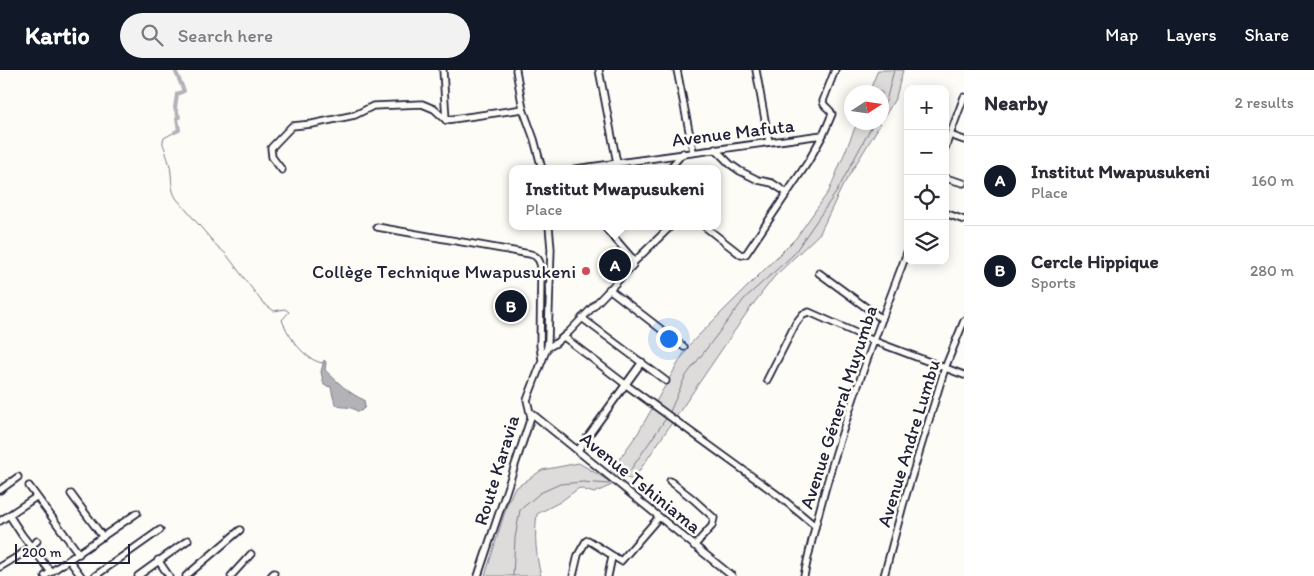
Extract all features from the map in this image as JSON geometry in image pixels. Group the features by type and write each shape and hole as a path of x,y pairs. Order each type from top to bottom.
{"street":[{"path":"443,70 446,120"},
{"path":"516,70 523,110 541,165"},
{"path":"600,70 617,163"},
{"path":"677,70 693,152"},
{"path":"756,70 769,142"},
{"name":"Avenue Mafuta","path":"603,165 822,134 832,116 831,111 823,102 835,70"},
{"path":"964,97 950,135 964,140"},
{"path":"282,170 272,157 271,148 288,128 293,125 312,124 355,115 373,106 416,103 431,107 446,120 523,110"},
{"path":"709,230 741,255 745,256 808,162 822,134"},
{"path":"715,149 740,171 758,180 772,183 787,193"},
{"path":"672,165 683,153"},
{"path":"949,179 963,183"},
{"path":"949,214 964,220"},
{"path":"377,227 536,256 541,268 540,346 542,360"},
{"name":"Route Karavia","path":"478,574 529,421 530,412 527,400 547,348 551,249 549,230"},
{"path":"607,230 631,257 633,263"},
{"path":"612,236 617,230"},
{"path":"547,348 564,337 666,230"},
{"name":"Avenue Géneral Muyumba","path":"804,576 814,525 839,439 904,261"},
{"path":"819,273 882,319"},
{"path":"609,289 684,347"},
{"path":"767,380 796,323 805,314 812,313 874,341 964,375"},
{"path":"582,318 666,381"},
{"name":"Avenue Andre Lumbu","path":"884,576 903,505 945,368 964,321"},
{"path":"564,337 625,384 779,496 814,525"},
{"path":"578,450 642,362"},
{"name":"Avenue Tshiniama","path":"530,412 732,576"},
{"path":"529,421 537,418"},
{"path":"0,490 18,477"},
{"path":"670,481 714,518 712,526 694,546"},
{"path":"28,486 79,554"},
{"path":"71,494 103,537"},
{"path":"0,521 36,497"},
{"path":"45,576 137,513"},
{"path":"9,514 31,547 51,572"},
{"path":"573,576 578,555 586,540 612,557 622,560 659,516"},
{"path":"95,576 160,530"},
{"path":"186,576 240,530"},
{"path":"138,576 188,540"},
{"path":"0,567 38,541"},
{"path":"231,576 251,554"},
{"path":"608,576 612,557"},
{"path":"69,560 81,576"},
{"path":"158,560 170,576"}],"shaded area":[{"path":"878,70 903,70 896,97 889,109 889,85 872,85"},
{"path":"854,130 877,130 842,187 820,233 774,277 748,311 633,480 610,472 638,433 688,346 796,238 829,191"},
{"path":"324,360 326,362 325,370 348,391 364,400 365,407 361,411 339,406 335,403 331,387 324,385 321,372"},
{"path":"579,463 614,484 594,493 579,488 560,502 537,514 536,545 541,576 485,576 507,505 514,489 542,470"}],"waterway":[{"path":"175,70 184,91 177,94 175,108 179,117 177,118 179,130 175,132"},
{"path":"889,89 894,70"},
{"path":"669,414 685,377 745,298 793,255 837,191 870,130"},
{"path":"175,132 164,138 163,142 170,166 172,189 176,198 226,254 262,302 274,311 285,309 289,312 282,320 288,333 304,353 310,358 323,363"},
{"path":"617,479 629,472 667,417"},
{"path":"513,576 515,538 520,510 540,493 560,484 583,482 609,484 613,481"}],"place":[{"name":"Institut Mwapusukeni","path":"615,265"},
{"name":"Collège Technique Mwapusukeni","path":"586,271"},
{"name":"Cercle Hippique","path":"511,306"}]}
